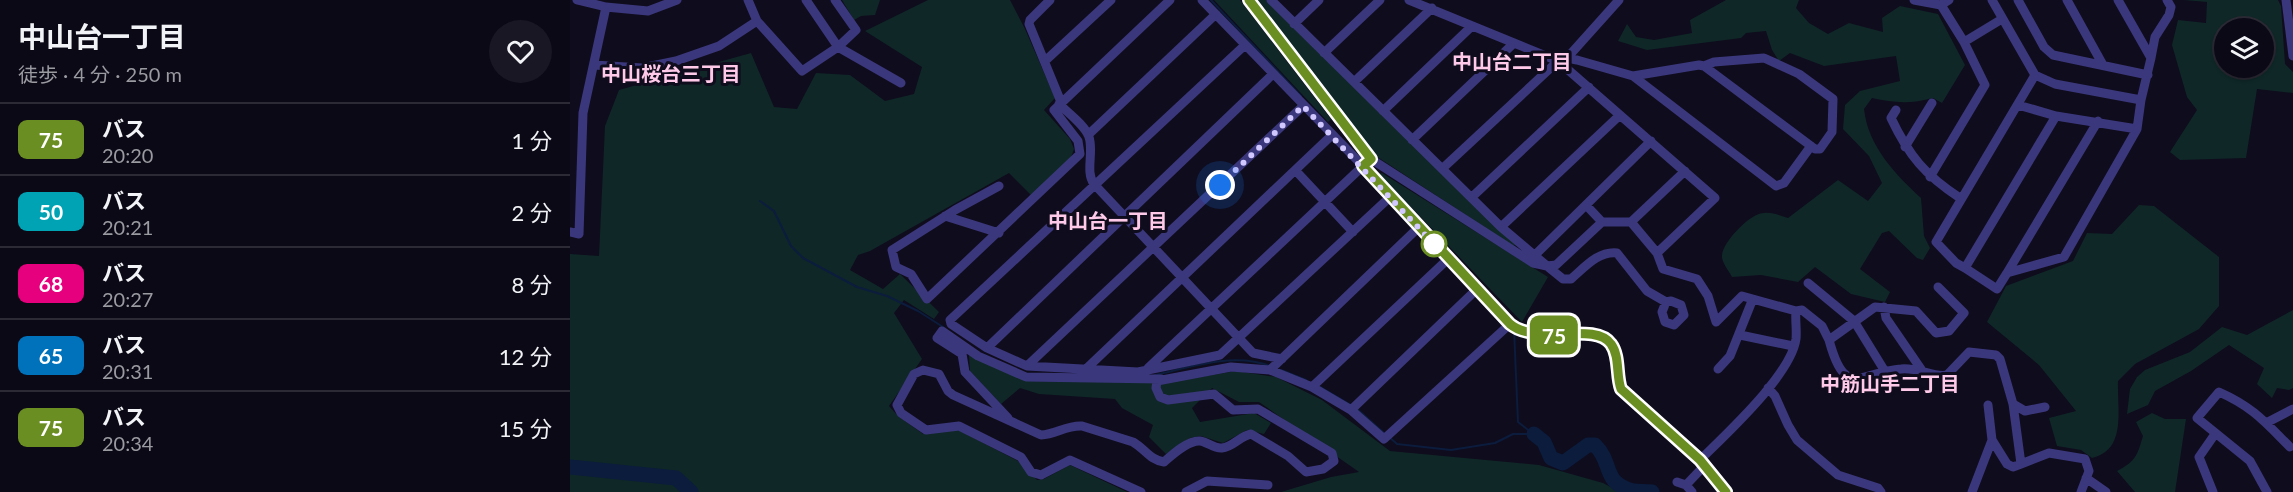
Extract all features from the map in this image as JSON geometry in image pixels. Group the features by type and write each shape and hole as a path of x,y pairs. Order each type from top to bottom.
{"street":[{"path":"577,0 606,7 648,12 677,0"},
{"path":"748,0 757,21 802,71 838,47 856,30 836,0"},
{"path":"806,0 838,47 901,83"},
{"path":"1050,0 1030,20 1029,24 1060,103 1088,135 1091,151 1090,179 1180,278 1253,353 1282,359"},
{"path":"1045,61 1111,0"},
{"path":"999,186 945,216 892,250 896,267 911,274 927,299 1080,154 1078,141 1054,110 1170,0"},
{"path":"1202,0 1363,166 1517,330 1528,333 1591,334 1608,341 1615,350 1617,380 1621,389 1702,462 1726,492"},
{"path":"1249,0 1371,159 1533,263 1556,265 1602,222 1631,222 1685,171"},
{"path":"1271,0 1501,227 1563,279 1571,279 1599,255 1608,252 1617,253 1647,291 1666,302"},
{"path":"1294,24 1319,0"},
{"path":"1324,53 1380,0"},
{"path":"1409,0 1514,43 1563,60 1625,72 1633,76 1776,186 1784,183 1810,146"},
{"path":"1443,168 1563,60 1619,0"},
{"path":"1914,0 1945,3 1985,85 1930,177"},
{"path":"1992,0 2035,75 2055,84 2142,100"},
{"path":"2018,0 2048,52 2061,57 2148,75"},
{"path":"2067,0 2103,65"},
{"path":"2118,0 2151,58"},
{"path":"2007,273 2064,257 2137,129 2155,37 2169,15 2170,7 2167,0"},
{"path":"2286,0 2293,56"},
{"path":"570,232 579,234 584,113 606,7"},
{"path":"1353,82 1432,8"},
{"path":"1088,135 1216,14"},
{"path":"1964,42 2002,19"},
{"path":"594,64 642,68 676,61 719,46 757,21"},
{"path":"1383,111 1472,26"},
{"path":"1412,140 1514,43"},
{"path":"1008,419 965,372 962,354 937,338 950,320 1245,45"},
{"path":"1633,76 1704,66 1810,146 1820,149 1833,132 1833,99 1798,74 1764,58 1714,62 1704,66"},
{"path":"1563,60 1589,87 1715,198 1658,253"},
{"path":"987,348 1273,74"},
{"path":"2035,75 1936,242 1956,263 1997,289 2098,121"},
{"path":"1472,197 1589,87"},
{"path":"1905,147 1932,103"},
{"path":"2018,105 2056,116 2137,129"},
{"path":"1027,366 1303,106"},
{"path":"1896,111 1891,118 1905,147 1930,177 1960,198"},
{"path":"1501,227 1620,115"},
{"path":"1965,268 2056,116"},
{"path":"1087,368 1332,135"},
{"path":"1535,255 1651,141"},
{"path":"1147,369 1371,159"},
{"path":"1296,171 1353,232"},
{"path":"950,320 951,324 987,348 1027,366 1138,372 1220,355 1390,197"},
{"path":"1586,205 1602,222"},
{"path":"945,216 999,233"},
{"path":"1631,222 1658,253 1663,270 1697,279 1703,285 1716,322 1742,296 1752,301 1796,311 1802,310 1822,326 1845,376 1860,379 1900,369 1921,369 1942,376 1947,375 1969,352 1996,356 2002,363 2013,404 2021,464"},
{"path":"1270,370 1419,227"},
{"path":"1312,387 1448,259"},
{"path":"1808,284 1854,321 1886,373"},
{"path":"1829,340 1875,306 1916,311 1936,333 1949,332 1964,313 1938,287"},
{"path":"1351,410 1477,289"},
{"path":"1718,369 1730,356 1752,301"},
{"path":"1884,307 1886,318 1921,369"},
{"path":"1685,486 1702,462 1779,375 1796,339 1796,311"},
{"path":"942,331 978,356 1026,377 1161,379 1231,367 1270,370 1312,387 1351,410 1384,439 1510,324"},
{"path":"1740,335 1793,346"},
{"path":"1141,492 1070,460 1041,475 1031,472 1020,457 959,426 926,430 901,413 897,405 914,374 923,370 939,374 948,391 953,395 986,412 1008,419 1041,435 1082,426 1133,442 1159,462 1164,462 1189,444 1199,441 1224,448 1245,435 1251,434 1288,456 1306,472 1323,469 1334,461 1332,453 1258,409 1233,410 1214,394 1168,400 1160,397 1155,388 1157,381 1161,379"},
{"path":"1768,388 1775,396 1797,440 1838,475 1879,491"},
{"path":"2267,492 2250,461 2197,418 2219,392 2243,403 2292,448"},
{"path":"2013,404 2025,411 2045,407"},
{"path":"1988,405 1992,440 2007,464 2013,466 2021,464 2049,453 2082,458 2089,465 2080,492"},
{"path":"2266,423 2293,409"},
{"path":"2213,492 2199,457 2215,434"},
{"path":"1972,492 1992,440"},
{"path":"2086,478 2098,484 2106,492"},
{"path":"1186,492 1207,482 1268,485"}],"green space":[{"path":"842,0 880,0 875,15 861,16 854,20"},
{"path":"928,0 1010,0 1055,98 1044,110 1070,139 1074,149 1070,160 1032,196 1009,173 870,251 858,255 850,270 883,289 900,274 939,312 934,319 904,300 894,313 922,359 889,406 898,416 923,434 956,429 1018,461 1037,480 1044,479 1070,465 1127,492 570,492 570,254 599,256 605,126 619,90 751,53 774,107 797,109 816,73 850,75 885,101 914,94 922,67 865,31"},
{"path":"1214,0 1240,0 1331,119 1328,122"},
{"path":"1256,0 1267,0 1518,246 1512,245 1379,158 1363,141"},
{"path":"1726,0 1799,0 1796,8 1809,23 1828,34 1849,23 1883,32 1882,18 1900,6 1938,14 1965,65 1942,103 1933,98 1902,102 1872,98 1864,109 1871,135 1884,158 1921,198 1924,236 1930,248 1923,260 1917,258 1889,231 1882,233 1860,269 1890,292 1885,302 1851,294 1815,267 1798,282 1761,275 1732,277 1722,255 1727,243 1738,229 1758,214 1770,213 1788,218 1838,180 1868,201 1882,183 1869,156 1843,129 1845,105 1860,91 1900,81 1896,56 1824,66 1790,53 1779,61 1772,50 1766,31 1746,33 1741,38 1647,50 1618,41 1627,24 1636,37 1654,40 1692,33 1690,20"},
{"path":"2184,0 2278,0 2281,6 2285,64 2293,72 2293,93 2257,89 2246,158 2180,160 2170,152 2197,110 2187,97 2172,45 2178,20 2206,23 2207,2"},
{"path":"1382,173 1548,277 1522,322 1379,174"},
{"path":"2139,205 2154,206 2219,257 2219,306 2199,329 2135,364 2118,381 2119,416 2115,438 2111,447 2103,454 2092,458 2081,450 2057,446 2049,418 2076,411 2039,365 1987,322 2006,286 2073,261 2087,233 2112,234"},
{"path":"2293,310 2293,388 2289,390 2277,388 2272,398 2257,384 2264,368 2229,345 2191,371 2155,391 2148,405 2127,414 2130,389 2137,377 2145,370 2190,352 2222,327 2247,335"},
{"path":"969,355 1027,381 1171,382 1236,371 1276,377 1322,400 1390,451 1539,465 1603,483 1620,492 1281,492 1331,477 1359,472 1259,402 1239,402 1212,388 1192,408 1200,422 1254,413 1271,423 1264,434 1247,430 1223,443 1201,436 1190,438 1166,454 1149,437 1153,425 1122,408 1115,399 1039,394 1020,388 1001,404 970,371"},
{"path":"2152,413 2165,419 2186,419 2175,492 2135,492 2117,471 2132,461 2139,448 2143,436 2136,422"}],"waterway":[{"path":"1211,0 1301,96"},
{"path":"1378,176 1513,321"},
{"path":"760,201 774,211 791,246 803,258 857,287 887,296 918,311 943,327"},
{"path":"1514,329 1518,422 1532,433"},
{"path":"1155,375 1212,362 1242,360 1270,366"},
{"path":"1281,370 1306,380"},
{"path":"1317,385 1351,405"},
{"path":"1356,408 1385,434"},
{"path":"1389,437 1397,444 1451,450 1495,443 1513,434 1534,434"},
{"path":"1534,434 1544,442 1551,458 1563,463 1588,445 1595,445 1601,452 1616,483 1633,491 1652,492"},
{"path":"570,467 676,478 691,492"}],"bus line":[{"name":"75","path":"1249,0 1371,159 1363,166 1510,324 1517,330 1528,333 1591,334 1603,337 1615,350 1617,380 1621,389 1700,460 1726,492"}],"district":[{"name":"中山台二丁目","path":"1512,61"},
{"name":"中山桜台三丁目","path":"671,73"},
{"name":"中山台一丁目","path":"1108,220"},
{"name":"中筋山手二丁目","path":"1890,383"}],"route":[{"path":"1220,185 1303,106 1363,166 1434,244"}]}
